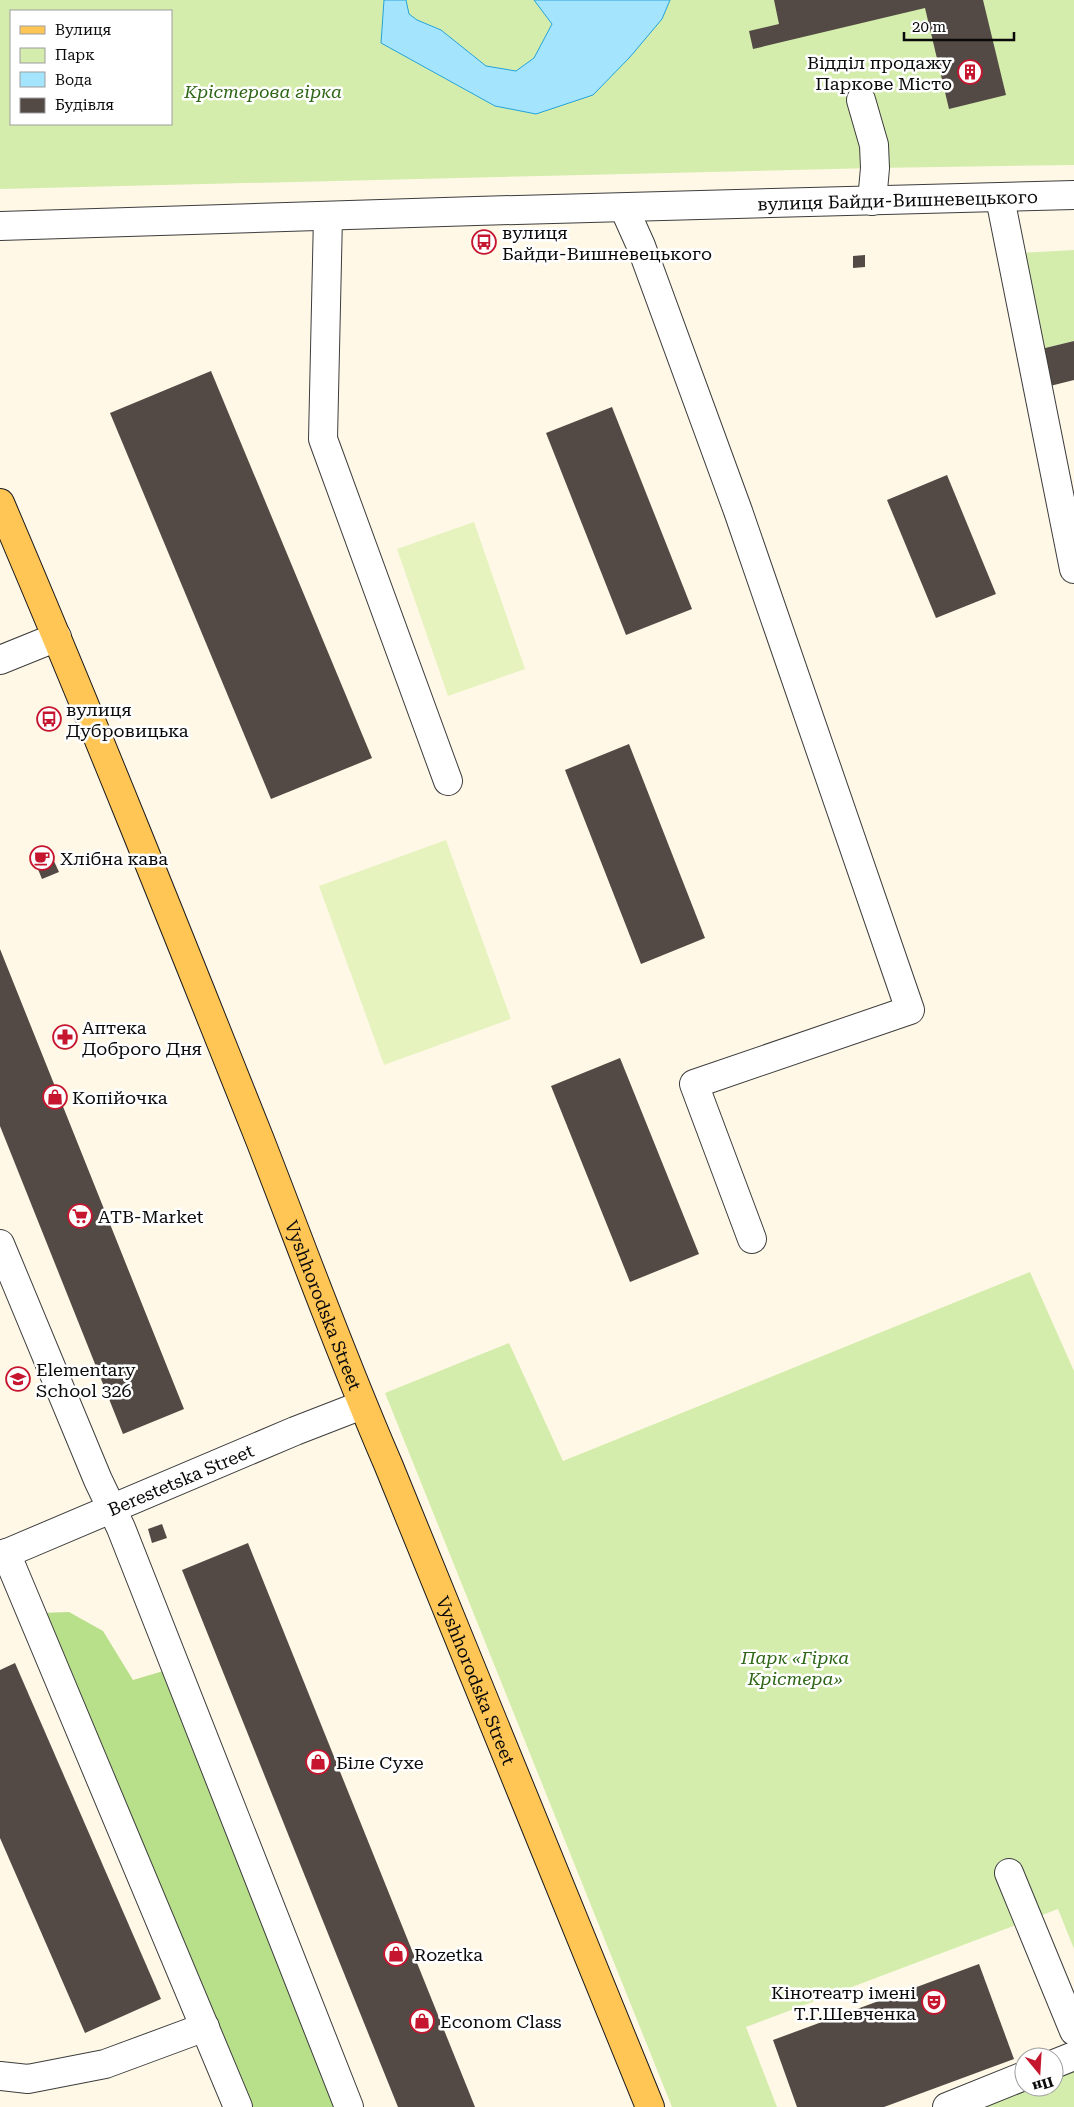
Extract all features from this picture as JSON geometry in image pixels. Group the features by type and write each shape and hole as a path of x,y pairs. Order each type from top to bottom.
{"main road":[{"name":"Vyshhorodska Street","path":"0,504 86,704 362,1404 650,2107"}],"street":[{"path":"861,100 874,145 875,168 872,202"},
{"name":"вулиця Байди-Вишневецького","path":"0,226 1074,195"},
{"path":"1000,198 1074,569"},
{"path":"624,208 641,246 738,511 910,1010 694,1084 752,1240"},
{"path":"328,216 323,439 448,781"},
{"path":"0,660 57,637"},
{"path":"0,1244 98,1480 113,1509 349,2107"},
{"name":"Berestetska Street","path":"3,1555 362,1404"},
{"path":"3,1555 238,2107"},
{"path":"1009,1873 1074,2031"},
{"path":"0,2076 28,2079 105,2064 205,2027"},
{"path":"947,2107 1014,2080"}],"green space":[{"name":"Крістерова гірка","path":"0,0 1074,0 1074,165 0,189"},
{"path":"1074,250 1074,341 1037,350 1020,253"},
{"path":"474,522 525,669 448,696 397,549"},
{"path":"446,840 511,1019 384,1065 319,886"},
{"name":"Парк «Гірка Крістера»","path":"1030,1272 1074,1371 1074,1949 1058,1909 746,2027 777,2107 672,2107 385,1393 509,1343 563,1461"},
{"path":"69,1612 103,1631 133,1680 170,1669 342,2107 252,2107 40,1613"},
{"path":"1074,2066 1074,2107 972,2107 1014,2091 1014,2097 1064,2097 1064,2070"}],"water":[{"path":"384,0 406,0 409,14 417,20 441,30 486,66 516,71 534,58 552,24 534,0 670,0 662,19 630,57 593,95 536,114 495,106 381,43"}],"building":[{"name":"Відділ продажу Паркове Місто","path":"774,0 983,0 1006,95 949,109 925,8 753,49 749,31 779,24"},
{"path":"865,255 865,267 853,268 853,256"},
{"path":"1074,341 1074,380 1046,387 1037,350"},
{"path":"211,371 372,758 271,799 110,413"},
{"path":"612,407 692,609 626,635 546,433"},
{"path":"947,475 996,594 936,618 887,500"},
{"path":"629,744 705,938 641,964 565,770"},
{"path":"47,846 59,872 42,879 31,852"},
{"path":"0,949 184,1409 123,1434 0,1126"},
{"path":"620,1058 699,1254 630,1282 551,1086"},
{"path":"162,1524 167,1538 152,1543 148,1529"},
{"path":"248,1543 475,2107 398,2107 339,1961 182,1570"},
{"path":"15,1663 161,1999 85,2033 0,1838 0,1670"},
{"name":"Кінотеатр імені Т.Г.Шевченка","path":"979,1964 1014,2059 884,2107 797,2107 773,2040"}],"place":[{"name":"Відділ продажу Паркове Місто","path":"970,72"},
{"name":"вулиця Байди-Вишневецького","path":"484,242"},
{"name":"вулиця Дубровицька","path":"49,719"},
{"name":"Хлібна кава","path":"42,858"},
{"name":"Аптека Доброго Дня","path":"65,1037"},
{"name":"Копійочка","path":"55,1097"},
{"name":"ATB-Market","path":"80,1216"},
{"name":"Elementary School 326","path":"18,1379"},
{"name":"Біле Сухе","path":"318,1762"},
{"name":"Rozetka","path":"396,1954"},
{"name":"Кінотеатр імені Т.Г.Шевченка","path":"934,2002"},
{"name":"Econom Class","path":"422,2021"}]}
